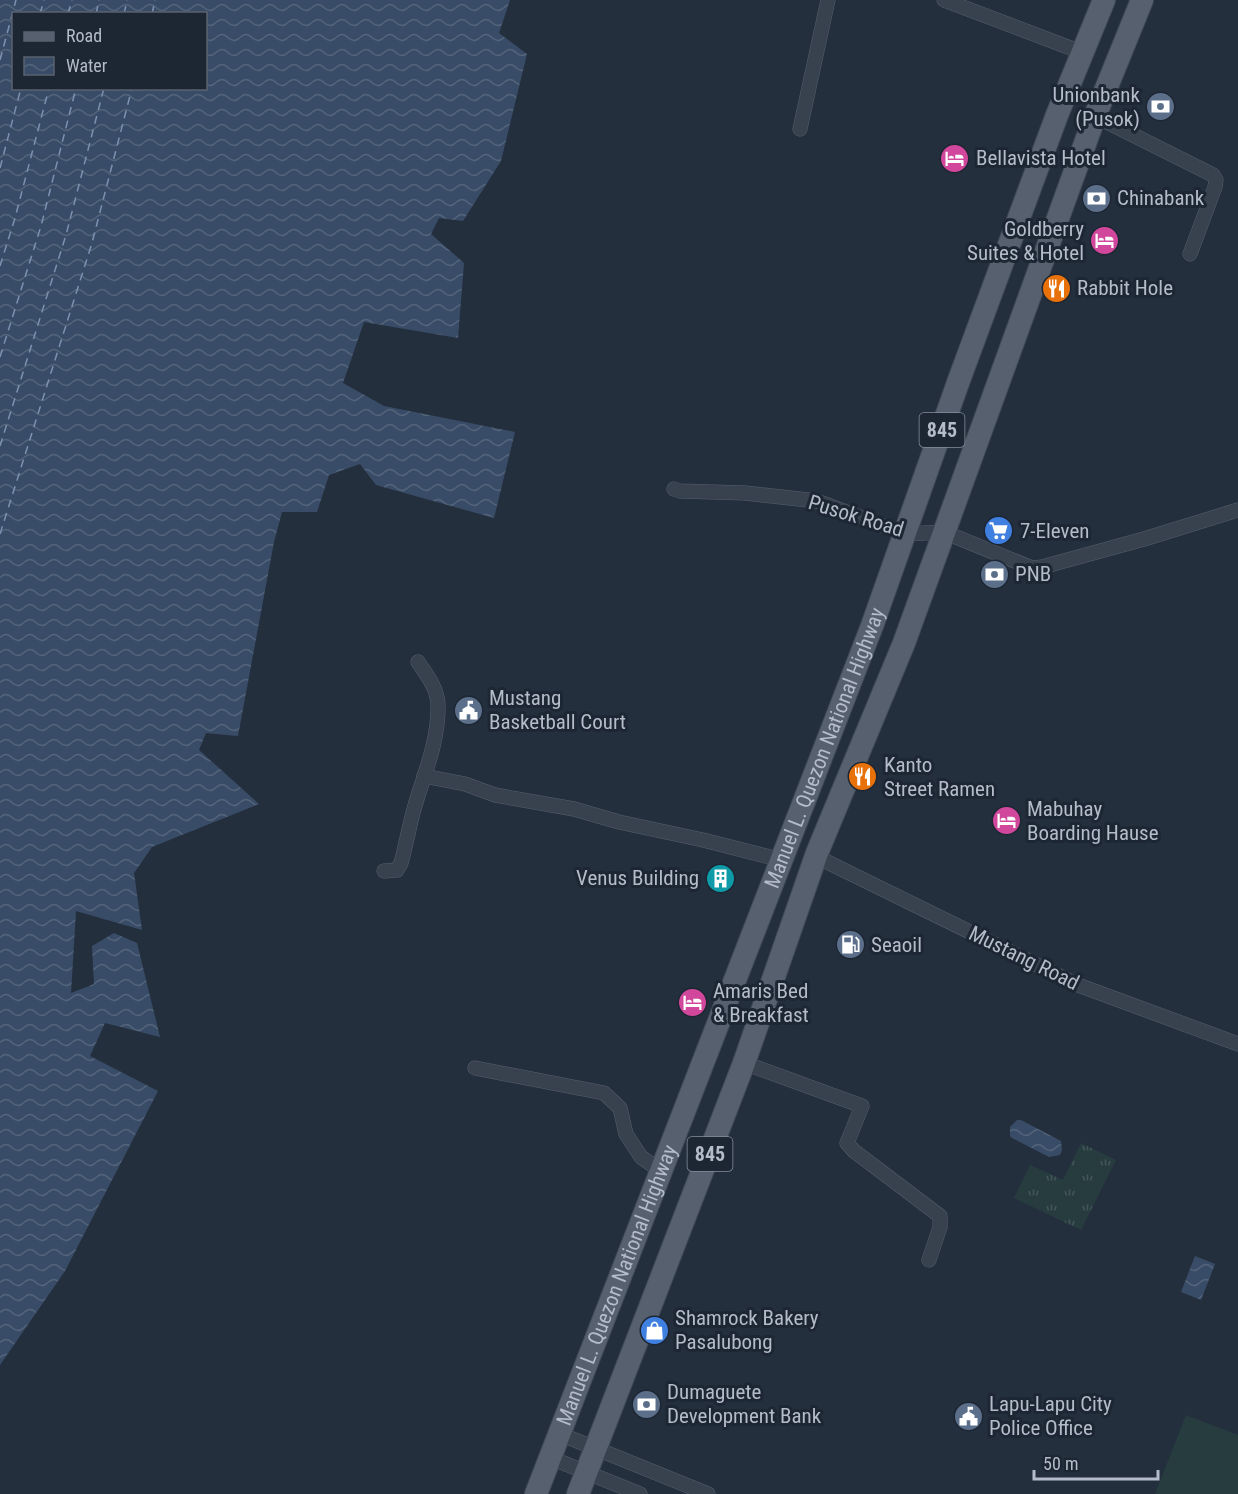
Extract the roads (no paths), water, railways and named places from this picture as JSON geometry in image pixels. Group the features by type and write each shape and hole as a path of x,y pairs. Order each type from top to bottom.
{"main road":[{"name":"Manuel L. Quezon National Highway","path":"536,1494 868,637 958,380 1081,52 1104,0"},
{"name":"Manuel L. Quezon National Highway","path":"578,1494 744,1063 817,857 904,643 1095,116 1142,0"}],"street":[{"path":"800,129 828,0"},
{"path":"944,0 1081,52"},
{"path":"1095,116 1213,175 1216,180 1215,187 1190,254"},
{"name":"Pusok Road","path":"674,489 745,493 817,501 905,534 944,532 1032,568 1144,539 1238,510"},
{"path":"384,871 397,870 401,863 434,747 438,704 429,677 418,662"},
{"path":"424,776 465,784 495,795 574,809 782,860"},
{"name":"Mustang Road","path":"817,857 1078,985 1238,1044"},
{"path":"744,1063 862,1107 847,1143 854,1151 940,1216 940,1227 929,1260"},
{"path":"475,1068 604,1093 620,1108 626,1134 640,1157 661,1170"},
{"path":"560,1434 708,1494"},
{"path":"551,1458 640,1494"}],"water":[{"path":"0,0 510,0 499,33 527,54 501,161 463,221 439,218 431,234 464,263 458,338 364,322 343,383 384,406 515,432 494,518 376,485 360,464 329,475 317,512 282,512 274,542 238,736 206,733 199,750 259,804 152,847 134,873 142,930 76,911 71,993 94,984 92,946 114,933 137,943 160,1037 105,1023 90,1056 158,1091 65,1271 0,1365"},
{"path":"1017,1120 1061,1141 1060,1155 1049,1157 1012,1138 1010,1127"},
{"path":"1195,1256 1215,1264 1201,1300 1181,1292"}],"place":[{"name":"Unionbank (Pusok)","path":"1161,107"},
{"name":"Bellavista Hotel","path":"955,158"},
{"name":"Chinabank","path":"1096,198"},
{"name":"Goldberry Suites & Hotel","path":"1105,241"},
{"name":"Rabbit Hole","path":"1056,288"},
{"name":"7-Eleven","path":"999,531"},
{"name":"PNB","path":"994,574"},
{"name":"Mustang Basketball Court","path":"468,710"},
{"name":"Kanto Street Ramen","path":"863,777"},
{"name":"Mabuhay Boarding Hause","path":"1006,821"},
{"name":"Venus Building","path":"720,878"},
{"name":"Seaoil","path":"850,945"},
{"name":"Amaris Bed & Breakfast","path":"692,1003"},
{"name":"Shamrock Bakery Pasalubong","path":"654,1330"},
{"name":"Dumaguete Development Bank","path":"646,1404"},
{"name":"Lapu-Lapu City Police Office","path":"968,1416"}]}
